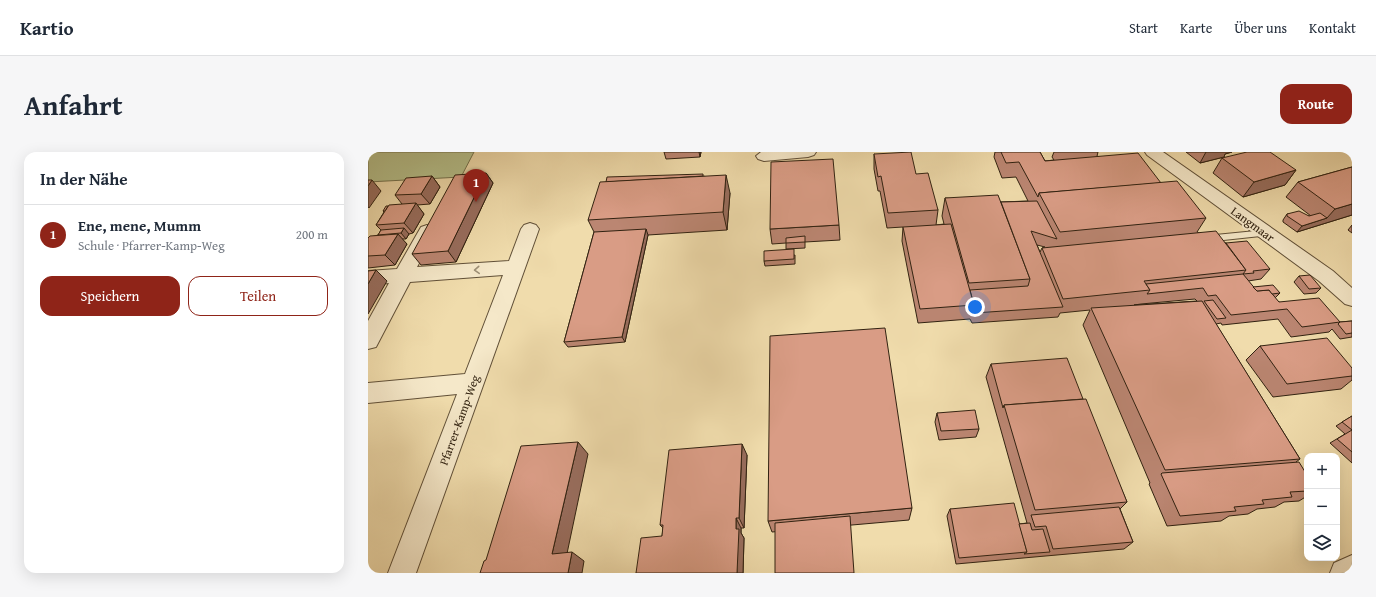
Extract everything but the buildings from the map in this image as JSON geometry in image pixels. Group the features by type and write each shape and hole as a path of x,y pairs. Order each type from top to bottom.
{"street":[{"path":"764,156 808,152"},
{"name":"Langmaar","path":"1153,152 1326,276 1352,298"},
{"path":"368,341 436,214"},
{"name":"Pfarrer-Kamp-Weg","path":"402,573 530,229"},
{"path":"368,278 516,267"},
{"path":"368,393 472,383"},
{"path":"1344,573 1352,569"}],"lane":[{"path":"1195,240 1266,233"}],"green space":[{"path":"368,152 474,152 461,177 368,182"}],"place":[{"name":"Ene, mene, Mumm","path":"476,202"}]}
